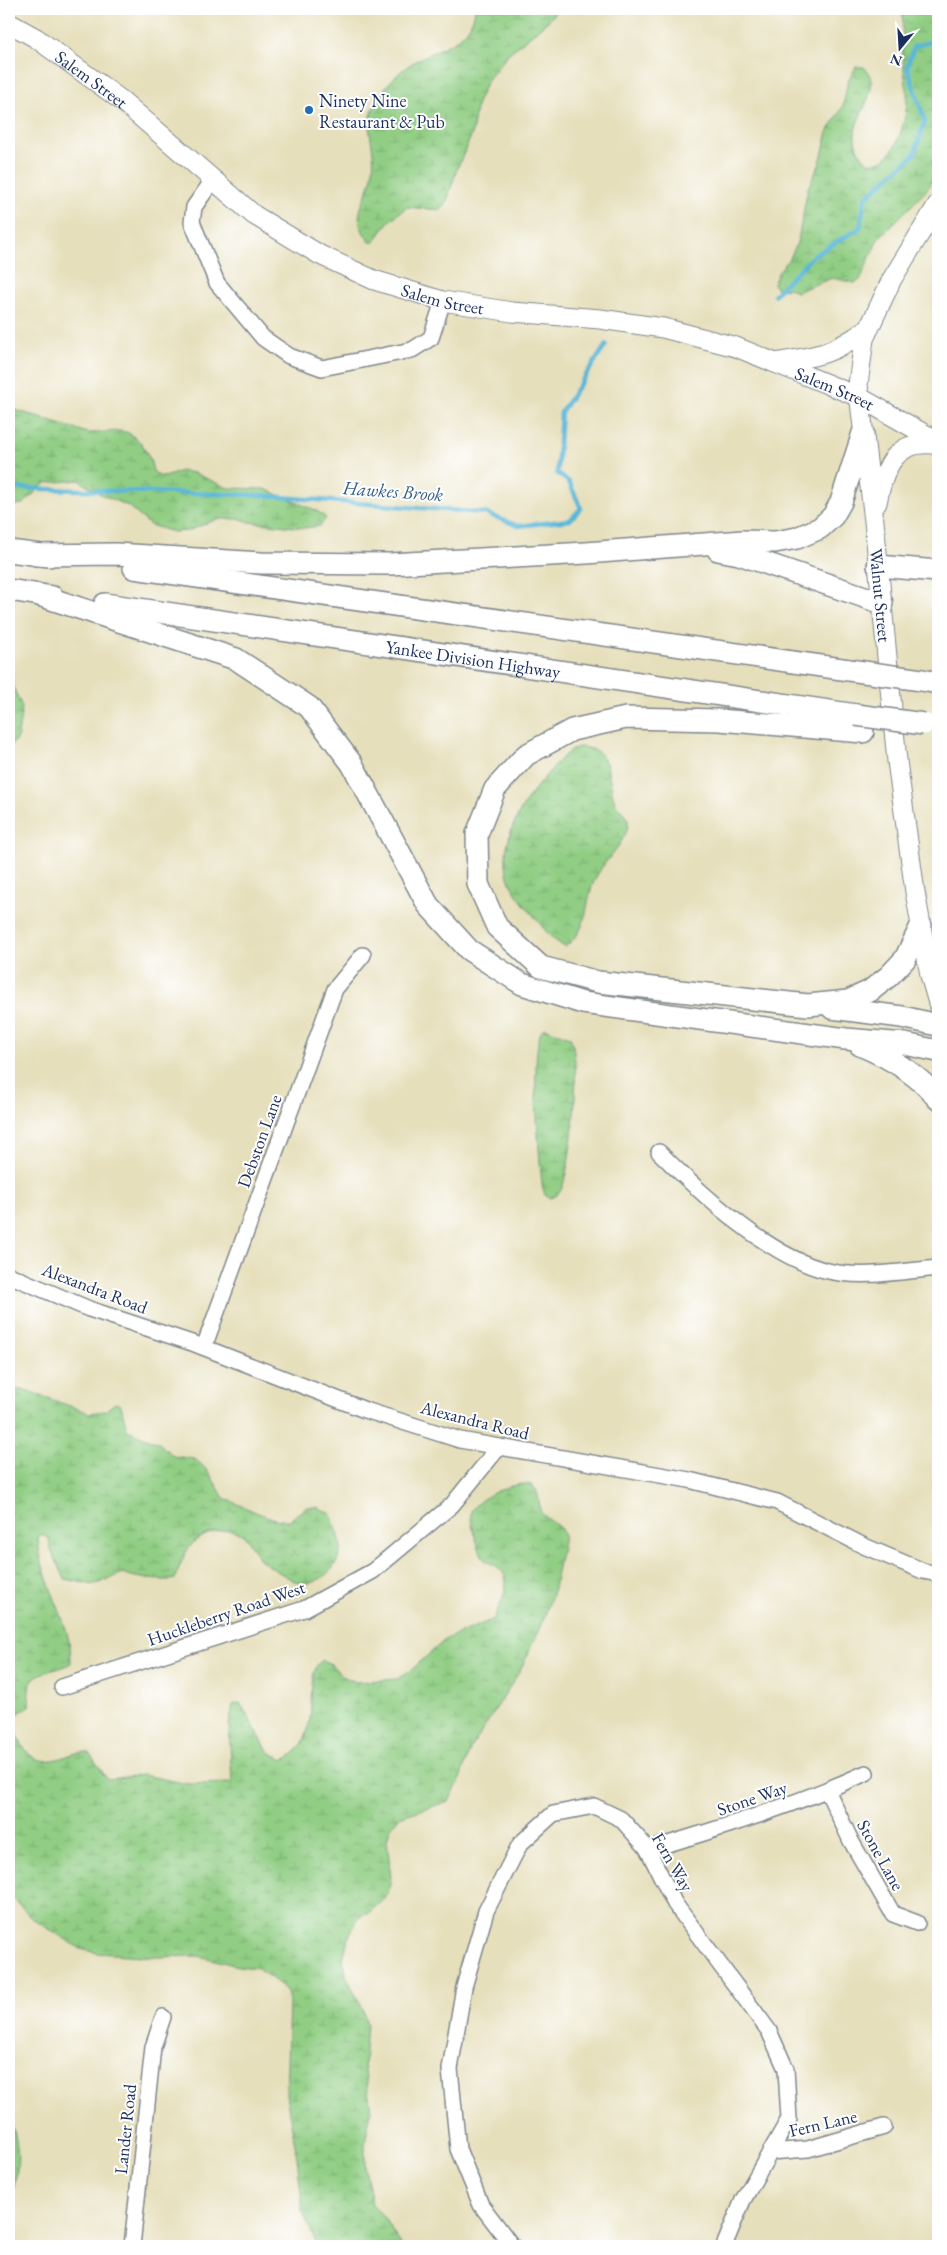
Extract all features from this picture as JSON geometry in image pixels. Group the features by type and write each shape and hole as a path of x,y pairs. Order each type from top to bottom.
{"highway":[{"path":"36,555 116,554 261,563 390,564 743,541 775,542 798,538 820,528 833,516 841,502 863,433"},
{"path":"689,546 739,554 882,603"},
{"path":"9,551 364,599 930,682"},
{"path":"878,566 938,571"},
{"name":"Yankee Division Highway","path":"9,590 860,724"},
{"path":"39,595 236,659 309,707 352,764 428,905 469,950 522,984 583,1003 846,1039 905,1044 938,1051"},
{"path":"922,724 626,718 572,730 526,755 495,789 477,834 478,884 497,928 541,966 598,982 808,1005 938,1025"},
{"path":"808,1005 848,1002 870,991 889,976 905,958 921,926"},
{"path":"846,1039 881,1053 909,1071 938,1099"}],"main road":[{"name":"Salem Street","path":"9,23 36,38 121,100 254,215 320,255 374,280 443,301 512,312 600,319 663,328 736,347 859,398 926,435 938,439"},
{"name":"Walnut Street","path":"938,204 892,279 864,339 858,385 874,521 897,761 921,926 930,975 938,1003"},
{"path":"774,363 819,356 846,345 870,327"},
{"path":"874,521 882,480 893,459 907,446 924,442 938,445"}],"street":[{"path":"213,180 192,214 192,222 217,283 263,338 289,356 322,368 412,350 431,338 443,301"},
{"name":"Debston Lane","path":"204,1347 335,989 363,955"},
{"path":"659,1152 694,1187 767,1242 799,1261 828,1271 856,1274 938,1268"},
{"name":"Alexandra Road","path":"9,1275 89,1309 204,1347 366,1410 460,1440 689,1480 777,1502 864,1546 923,1571 938,1574"},
{"name":"Huckleberry Road West","path":"62,1688 304,1609 373,1571 452,1505 499,1447"},
{"name":"Stone Way","path":"648,1850 734,1824 866,1774"},
{"name":"Stone Lane","path":"827,1790 851,1841 893,1914 917,1924"},
{"name":"Fern Way","path":"512,2246 482,2205 458,2149 450,2069 464,1987 486,1911 520,1844 553,1814 594,1806 621,1819 648,1850 675,1904 769,2031 786,2069 789,2119 743,2200 724,2246"},
{"name":"Lander Road","path":"132,2246 153,2047 163,2017"},
{"name":"Fern Lane","path":"770,2152 808,2149 884,2127"}],"green space":[{"path":"475,9 597,9 589,11 556,11 548,21 508,54 487,81 477,103 472,134 457,169 446,204 441,210 407,207 389,221 374,242 370,242 360,224 359,217 372,176 373,154 370,118 374,107 380,95 402,70 462,35 472,20"},
{"path":"903,9 938,9 938,175 924,193 878,239 860,280 855,283 832,278 796,292 790,288 778,290 773,284 779,271 791,256 798,240 808,188 820,163 828,132 843,106 848,81 856,67 864,67 871,78 871,90 857,125 855,137 858,150 869,163 878,162 886,158 897,141 904,120 907,97 903,55"},
{"path":"9,408 88,433 121,431 129,433 142,444 150,459 153,471 159,476 165,477 181,471 194,473 228,488 265,489 317,511 326,518 320,526 304,528 250,522 241,519 217,519 188,531 173,532 150,525 128,506 102,495 79,480 45,483 23,504 9,506"},
{"path":"9,643 13,687 22,707 18,735 9,746"},
{"path":"578,747 590,749 604,759 616,804 625,815 628,823 621,842 602,867 594,882 580,931 565,947 548,933 515,892 508,877 506,850 514,823 529,798 560,760"},
{"path":"544,1028 570,1037 574,1049 575,1067 574,1113 569,1159 561,1190 556,1196 549,1198 545,1195 542,1185 536,1102 537,1054 539,1037"},
{"path":"9,1388 31,1392 89,1413 105,1411 115,1403 121,1405 127,1430 159,1443 173,1456 195,1459 208,1471 224,1498 278,1520 290,1520 306,1507 317,1507 330,1513 339,1538 341,1548 334,1566 324,1576 310,1583 297,1582 283,1575 259,1558 244,1536 238,1532 224,1530 209,1533 192,1544 184,1556 175,1579 149,1579 123,1573 94,1585 65,1579 50,1548 49,1538 41,1534 38,1538 40,1554 44,1570 67,1631 71,1663 34,1678 29,1690 29,1706 13,1717 14,1727 19,1740 29,1754 38,1759 47,1761 75,1753 83,1752 90,1754 108,1779 143,1775 189,1784 232,1783 229,1725 233,1705 240,1703 268,1751 283,1760 297,1751 305,1738 309,1723 313,1679 316,1667 323,1660 330,1663 342,1676 356,1682 398,1679 409,1672 446,1639 494,1619 504,1594 506,1580 498,1567 484,1559 471,1522 471,1512 474,1506 500,1490 510,1486 528,1484 536,1490 541,1513 561,1529 564,1536 554,1588 544,1618 521,1669 470,1750 459,1782 449,1801 399,1817 391,1827 387,1839 391,1878 388,1895 370,1912 362,1914 350,1933 343,1958 347,1978 362,2008 367,2024 364,2064 371,2111 365,2142 365,2167 372,2204 382,2215 402,2246 320,2246 315,2240 303,2212 297,2157 286,2095 289,2002 287,1992 282,1986 257,1968 238,1966 199,1956 157,1957 97,1953 81,1949 33,1919 9,1894"},
{"path":"9,2118 16,2138 18,2159 13,2190 9,2200"}],"waterway":[{"name":"Hawkes Brook","path":"774,295 813,256 860,228 865,198 914,155 925,121 907,67 914,46 938,40"},
{"name":"Hawkes Brook","path":"9,488 255,495 485,513 518,526 570,520 581,508 569,482 557,473 561,412 606,345"}],"place":[{"name":"Ninety Nine Restaurant & Pub","path":"309,110"}]}
